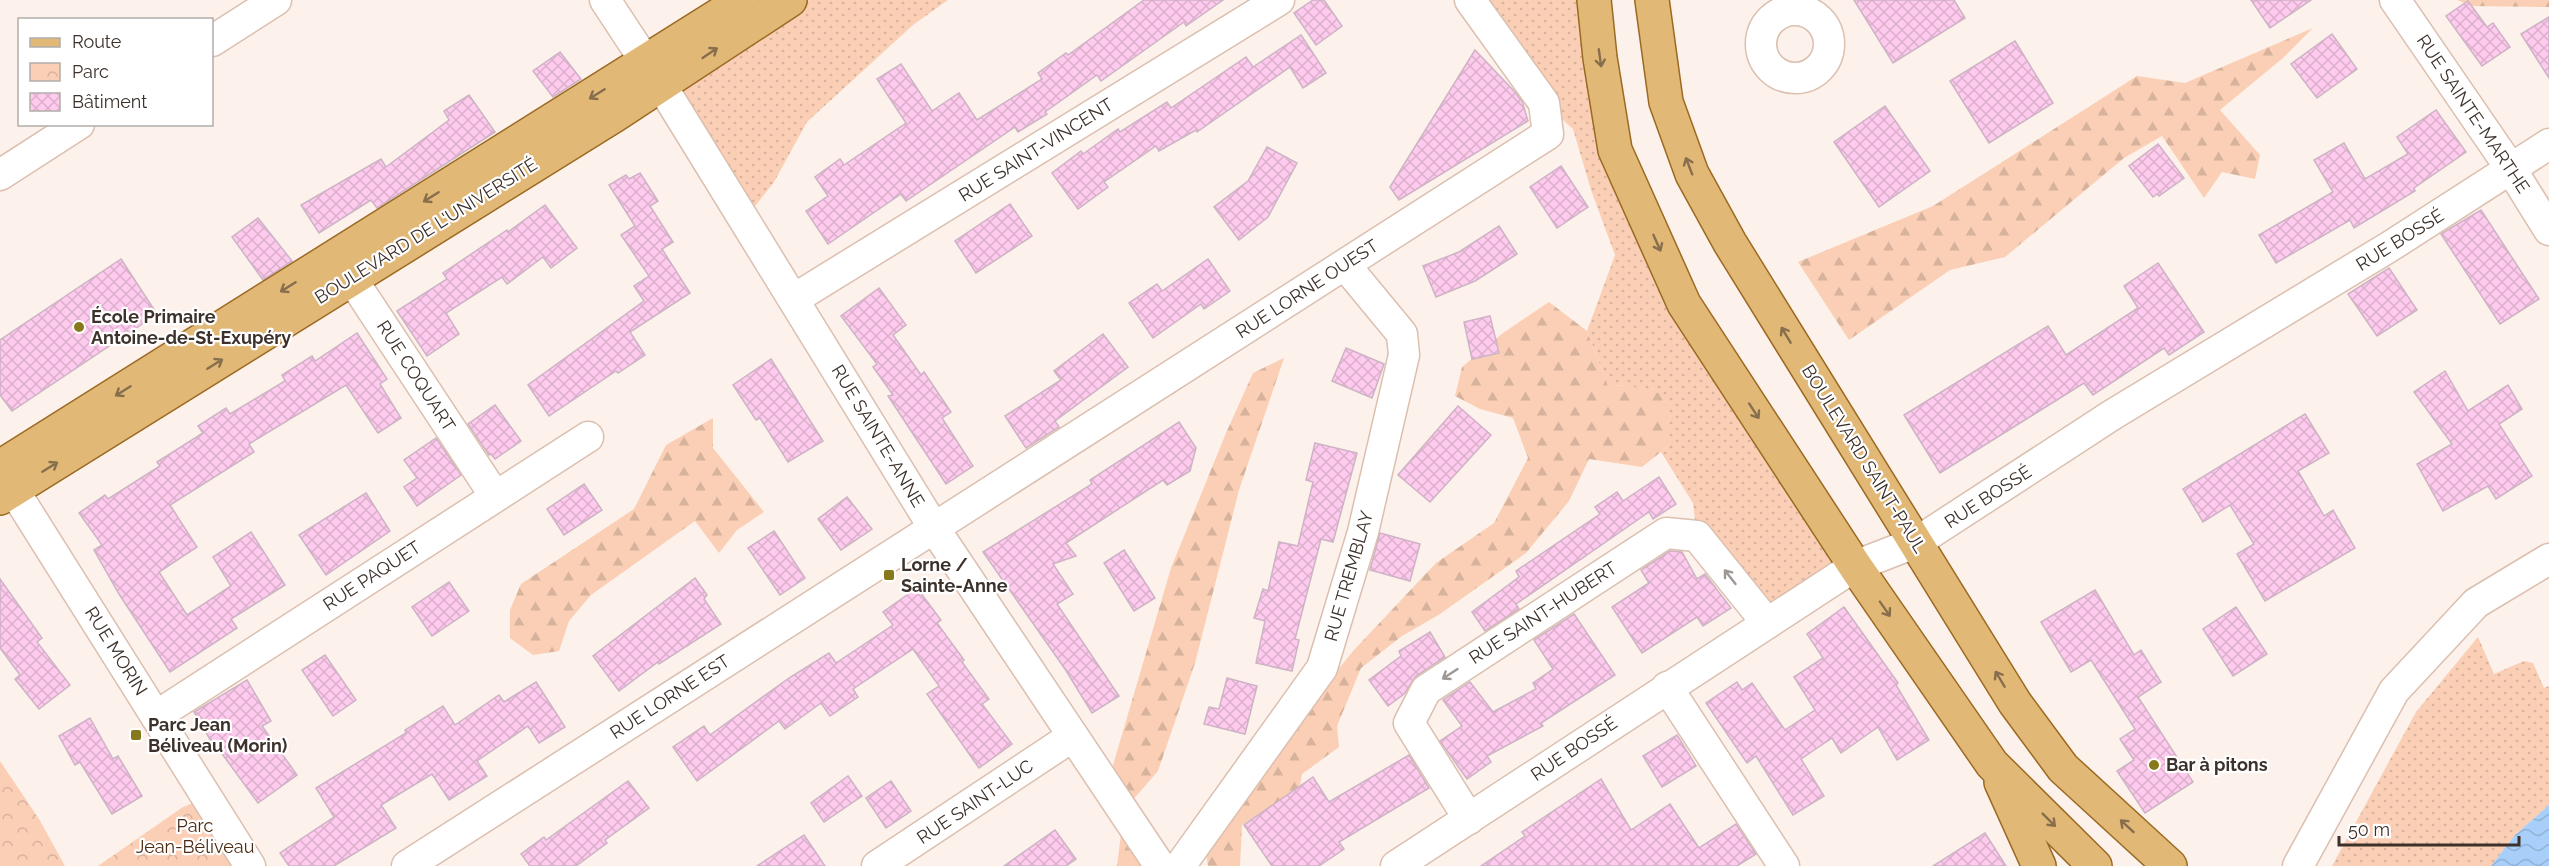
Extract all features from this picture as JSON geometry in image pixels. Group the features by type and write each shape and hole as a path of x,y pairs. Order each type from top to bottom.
{"main road":[{"name":"BOULEVARD DE L'UNIVERSITÉ","path":"654,74 743,0"},
{"name":"BOULEVARD DE L'UNIVERSITÉ","path":"4,481 654,74 789,0"},
{"path":"1594,0 1600,58 1616,150 1684,304 1855,566 1992,764 2039,866"},
{"name":"BOULEVARD SAINT-PAUL","path":"1652,0 1666,102 1692,174 1790,341 2015,703 2063,768 2170,866"},
{"path":"1992,764 2094,866"}],"street":[{"path":"213,39 276,0"},
{"name":"RUE SAINTE-ANNE","path":"605,0 654,74 934,528 1160,866"},
{"name":"RUE SAINT-VINCENT","path":"794,299 1279,0"},
{"name":"RUE LORNE OUEST","path":"934,528 1548,134 1544,103 1470,0"},
{"name":"RUE SAINTE-MARTHE","path":"2395,0 2511,169 2549,230"},
{"path":"0,175 76,126"},
{"name":"RUE BOSSÉ","path":"1396,866 1855,566 1917,542 2112,415 2389,248 2549,144"},
{"name":"RUE TREMBLAY","path":"1180,866 1322,668 1363,532 1404,356 1402,334 1345,265"},
{"name":"RUE COQUART","path":"344,267 495,496"},
{"name":"RUE PAQUET","path":"156,716 588,436"},
{"name":"RUE MORIN","path":"4,481 250,866"},
{"name":"RUE LORNE EST","path":"407,866 934,528"},
{"name":"RUE SAINT-HUBERT","path":"1469,819 1409,723 1425,690 1666,533 1697,536 1767,623"},
{"path":"2298,866 2394,691 2476,603 2549,559"},
{"path":"1667,687 1784,866"},
{"name":"RUE SAINT-LUC","path":"877,866 927,835 1073,736"},
{"path":"921,866 927,835"}],"green space":[{"path":"743,0 948,0 913,25 807,122 774,182 744,220 646,63"},
{"path":"1470,0 1594,0 1600,58 1684,304 1855,566 1767,623 1697,536 1693,503 1661,452 1667,447 1626,385 1608,386 1587,331 1615,255 1591,190 1573,129 1544,103"},
{"path":"2457,0 2549,0 2549,7 2472,6"},
{"path":"2313,28 2283,58 2220,110 2260,155 2255,179 2222,172 2204,198 2162,136 2124,158 2005,257 1950,270 1849,340 1798,262 1933,206 2137,76 2185,83"},
{"path":"1549,302 1587,331 1608,386 1626,385 1666,395 1667,447 1642,467 1589,459 1569,501 1526,553 1440,614 1402,636 1361,668 1337,726 1339,747 1302,774 1296,810 1273,806 1242,825 1240,866 1208,866 1205,848 1263,761 1354,650 1436,563 1494,523 1528,458 1513,418 1480,409 1455,396 1462,367 1503,333"},
{"path":"1284,358 1239,490 1195,663 1158,771 1124,810 1113,765 1171,568 1253,373"},
{"path":"713,418 713,448 764,512 737,530 719,553 695,521 591,595 569,621 559,651 533,655 510,638 510,610 521,584 634,509 666,445"},
{"path":"2478,637 2494,674 2524,661 2533,663 2544,688 2549,686 2549,805 2515,835 2491,866 2332,866 2416,712"},
{"path":"0,761 39,819 65,866 0,866"},
{"name":"Parc Jean-Béliveau","path":"207,797 250,866 98,866 183,807"},
{"path":"1124,810 1160,866 1117,866"}],"water":[{"path":"2549,805 2549,866 2491,866 2515,835"}],"building":[{"path":"1144,0 1223,0 1186,26 1184,22 1101,81 1097,75 1045,112 1047,114 1018,132 1015,127 906,201 901,194 828,244 806,211 828,196 815,177 840,159 844,165 906,123 877,79 901,64 932,111 959,93 977,120 1042,79 1038,73 1066,53 1068,55"},
{"path":"1313,0 1324,0 1342,26 1316,45 1294,13"},
{"path":"1854,0 1954,0 1965,18 1893,63"},
{"path":"2251,0 2311,0 2270,28"},
{"path":"2468,1 2487,27 2493,23 2510,47 2482,66 2446,16"},
{"path":"2549,17 2549,78 2521,34"},
{"path":"2332,34 2357,69 2317,98 2291,64"},
{"path":"1301,35 1326,73 1303,88 1290,67 1197,132 1196,130 1159,151 1156,146 1104,182 1108,187 1078,209 1052,173 1081,151 1083,154 1118,129 1120,132 1167,102 1171,108 1246,57 1253,67"},
{"path":"2015,41 2053,103 1989,143 1950,81"},
{"path":"1475,50 1522,101 1528,121 1399,200 1390,187"},
{"path":"560,52 581,79 553,97 533,71"},
{"path":"469,95 495,132 377,208 371,200 319,233 301,205 381,159 386,167 449,120 444,111"},
{"path":"1885,106 1930,171 1879,207 1834,142"},
{"path":"2436,110 2466,152 2414,188 2415,191 2354,228 2350,220 2276,263 2259,235 2333,192 2314,160 2344,143 2365,179 2408,154 2397,137"},
{"path":"2158,144 2184,178 2159,196 2157,194 2153,197 2129,166"},
{"path":"1267,147 1297,163 1268,217 1239,240 1214,207 1248,181"},
{"path":"1561,166 1588,207 1557,228 1530,187"},
{"path":"640,173 658,201 650,206 673,242 662,249 690,293 630,332 645,355 618,373 616,371 549,416 528,385 644,301 634,286 649,276 621,235 635,226 609,185 626,175 629,179"},
{"path":"1010,204 1032,236 976,273 955,241"},
{"path":"545,205 577,248 551,268 543,257 507,284 502,277 446,313 459,334 427,356 397,311 447,279 443,273 507,230 508,232"},
{"path":"2481,210 2539,299 2500,324 2441,234"},
{"path":"258,218 292,261 263,280 232,237"},
{"path":"1499,226 1517,254 1475,281 1436,297 1423,266 1459,252"},
{"name":"École Primaire Antoine-de-St-Exupéry","path":"121,259 157,314 12,411 0,395 0,340"},
{"path":"1208,259 1230,291 1204,309 1201,304 1153,338 1129,303 1157,284 1162,291"},
{"path":"2158,263 2204,332 2169,355 2164,348 2093,395 2084,383 1940,473 1904,415 2048,326 2066,355 2138,308 2124,286"},
{"path":"2389,268 2417,310 2377,336 2348,294"},
{"path":"879,288 906,325 893,335 921,375 924,372 951,412 942,418 973,466 946,484 888,396 893,395 873,367 877,364 841,316"},
{"path":"1490,316 1499,353 1472,359 1464,322"},
{"path":"357,333 387,379 380,384 401,418 378,433 346,385 249,444 254,452 170,505 197,547 159,572 187,615 231,586 213,557 251,532 285,585 231,619 237,628 170,672 119,594 94,550 102,545 79,513 105,495 108,499 160,466 157,462 203,433 198,426 226,408 230,414 285,381 282,375 312,356 315,361"},
{"path":"1103,334 1128,367 1055,421 1059,427 1026,448 1005,416 1061,380 1054,371"},
{"path":"1346,348 1384,364 1372,398 1332,381"},
{"path":"771,359 823,441 788,462 760,418 756,420 733,385"},
{"path":"2445,371 2468,411 2508,385 2522,409 2499,424 2532,476 2496,499 2488,486 2443,511 2417,464 2452,444 2414,392"},
{"path":"495,405 521,441 495,459 491,454 489,455 468,424"},
{"path":"1458,406 1491,435 1430,502 1398,475"},
{"path":"2305,414 2329,453 2298,471 2324,516 2333,510 2355,548 2265,601 2237,554 2254,544 2230,505 2203,522 2183,489"},
{"path":"1179,422 1196,448 1190,471 1167,485 1163,480 1066,543 1076,556 1053,564 1073,594 1057,604 1119,696 1092,713 1065,669 983,552 1092,484 1090,480"},
{"path":"436,438 461,475 417,506 404,487 417,478 404,460"},
{"path":"1315,443 1357,453 1333,542 1321,539 1295,639 1299,640 1292,671 1256,663 1265,621 1254,618 1263,589 1268,591 1279,542 1298,546 1313,482 1306,480"},
{"path":"1659,477 1676,504 1653,519 1649,512 1516,604 1519,609 1485,631 1472,612 1519,577 1516,571 1600,514 1595,507 1617,492 1623,501"},
{"path":"584,484 602,510 564,535 547,509"},
{"path":"366,493 390,531 326,575 299,535"},
{"path":"847,497 872,529 841,550 818,519"},
{"path":"774,531 805,578 780,595 748,548"},
{"path":"1380,533 1420,544 1410,581 1370,570"},
{"path":"1124,550 1155,598 1134,611 1104,563"},
{"path":"1670,551 1682,552 1697,579 1705,574 1731,608 1703,626 1697,617 1642,653 1612,607 1649,583 1641,570"},
{"path":"695,578 707,595 704,599 721,624 659,664 658,662 619,691 593,656"},
{"path":"0,579 42,638 37,642 70,685 39,709 15,679 20,675 0,648"},
{"path":"449,582 469,611 432,636 412,607"},
{"path":"917,588 941,620 937,623 989,699 982,704 1012,744 979,768 927,694 939,686 913,649 853,689 858,697 830,716 821,703 785,729 779,721 697,781 673,747 704,726 710,735 789,678 829,653 836,663 893,625 883,612"},
{"path":"2095,590 2134,655 2141,650 2161,682 2138,697 2193,782 2145,813 2117,771 2134,760 2120,739 2135,729 2091,660 2071,672 2041,622"},
{"path":"1844,607 1898,683 1896,685 1929,740 1897,760 1878,727 1841,753 1832,738 1801,759 1824,796 1793,815 1756,756 1747,763 1706,703 1737,682 1742,690 1752,683 1785,730 1815,710 1794,677 1823,658 1807,634"},
{"path":"2236,607 2267,654 2233,676 2203,629"},
{"path":"1574,614 1615,675 1541,723 1543,726 1487,756 1491,762 1467,779 1440,741 1462,726 1443,700 1470,682 1493,712 1536,689 1533,683 1553,669 1534,640"},
{"path":"1430,632 1445,657 1416,676 1404,694 1388,706 1369,680 1401,656 1399,651"},
{"path":"325,655 356,700 333,716 302,670"},
{"path":"1227,678 1257,686 1245,734 1204,724 1209,707 1219,709"},
{"path":"247,680 271,721 262,726 297,775 258,803 220,751 218,753 194,712"},
{"path":"536,682 565,727 539,743 528,726 477,761 487,776 449,800 432,774 381,805 396,828 334,866 289,866 280,853 334,817 316,788 406,733 405,730 443,706 455,725 499,695 504,702"},
{"path":"90,718 113,759 118,756 142,796 112,814 80,762 75,765 59,736"},
{"path":"1677,735 1696,766 1662,787 1643,756"},
{"path":"1409,755 1429,788 1339,842 1344,849 1319,866 1272,866 1244,825 1313,777 1329,802"},
{"path":"848,776 862,796 824,822 811,803"},
{"path":"1601,779 1631,830 1670,804 1699,848 1736,824 1756,854 1737,866 1481,866 1525,836 1522,832"},
{"path":"628,781 649,808 605,840 607,843 576,866 530,866 521,854 544,837 546,840"},
{"path":"891,781 911,811 886,828 866,798"},
{"path":"1055,830 1076,859 1066,866 1004,866"},
{"path":"1985,833 2006,866 1933,866"},
{"path":"804,835 825,866 757,866"}],"place":[{"name":"École Primaire Antoine-de-St-Exupéry","path":"79,327"},
{"name":"Lorne / Sainte-Anne","path":"889,575"},
{"name":"Parc Jean Béliveau (Morin)","path":"136,735"},
{"name":"Bar à pitons","path":"2154,765"}]}
